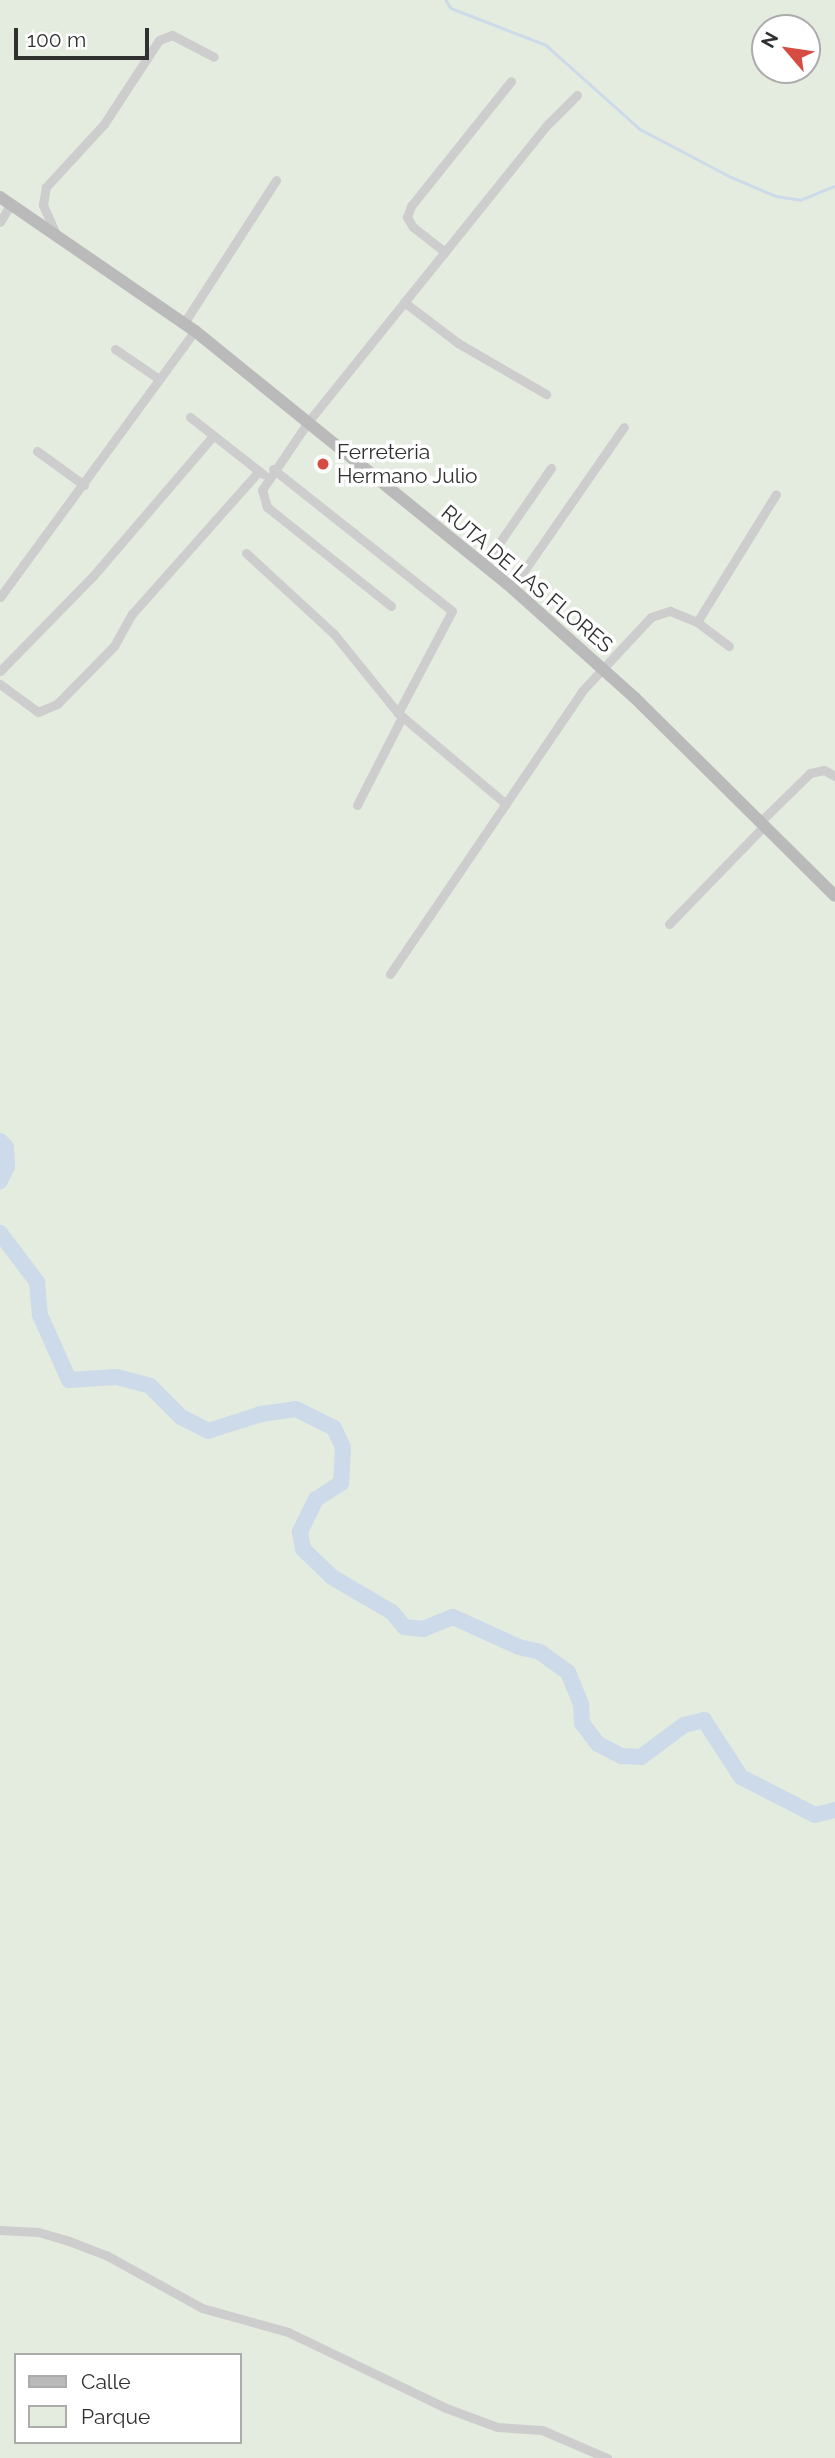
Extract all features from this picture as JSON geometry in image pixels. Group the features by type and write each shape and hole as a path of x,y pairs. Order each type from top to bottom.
{"main road":[{"name":"RUTA DE LAS FLORES","path":"6,201 55,232 189,327 512,588 604,670 835,896"}],"street":[{"path":"55,232 43,205 46,187 103,124 159,40 172,35 214,57"},
{"path":"445,252 413,227 407,217 411,205 511,81"},
{"path":"0,684 38,712 57,704 114,646 132,614 266,472 548,124 577,95"},
{"path":"0,597 159,379 276,180"},
{"path":"0,222 6,201"},
{"path":"404,302 468,349 546,394"},
{"path":"115,349 159,379"},
{"path":"190,417 452,611 357,805"},
{"path":"512,588 624,427"},
{"path":"0,671 93,576 213,436"},
{"path":"37,451 83,485"},
{"path":"484,565 551,468"},
{"path":"266,472 261,496 267,507 391,606"},
{"path":"697,622 776,494"},
{"path":"246,553 334,634 400,715 506,804"},
{"path":"390,974 582,691 660,612 697,622 729,646"},
{"path":"669,924 810,773 824,771 835,776"},
{"path":"0,2230 38,2232 69,2241 106,2255 202,2308 249,2317 288,2332 446,2408 497,2427 542,2430 607,2458"}],"green space":[{"path":"0,0 835,0 835,2458 0,2458"}],"waterway":[{"path":"446,0 451,8 546,45 640,129 731,177 776,196 800,200 835,186"},
{"path":"0,1141 6,1147 7,1166 0,1181"},
{"path":"0,1233 37,1282 40,1315 69,1380 117,1377 150,1386 181,1417 208,1431 261,1414 296,1409 334,1428 343,1447 341,1483 316,1499 300,1532 303,1549 332,1577 392,1612 404,1627 423,1629 453,1617 519,1647 540,1652 568,1672 581,1704 582,1723 598,1744 622,1756 641,1757 684,1725 704,1720 741,1777 815,1815 835,1810"}],"place":[{"name":"Ferreteria Hermano Julio","path":"323,464"}]}
